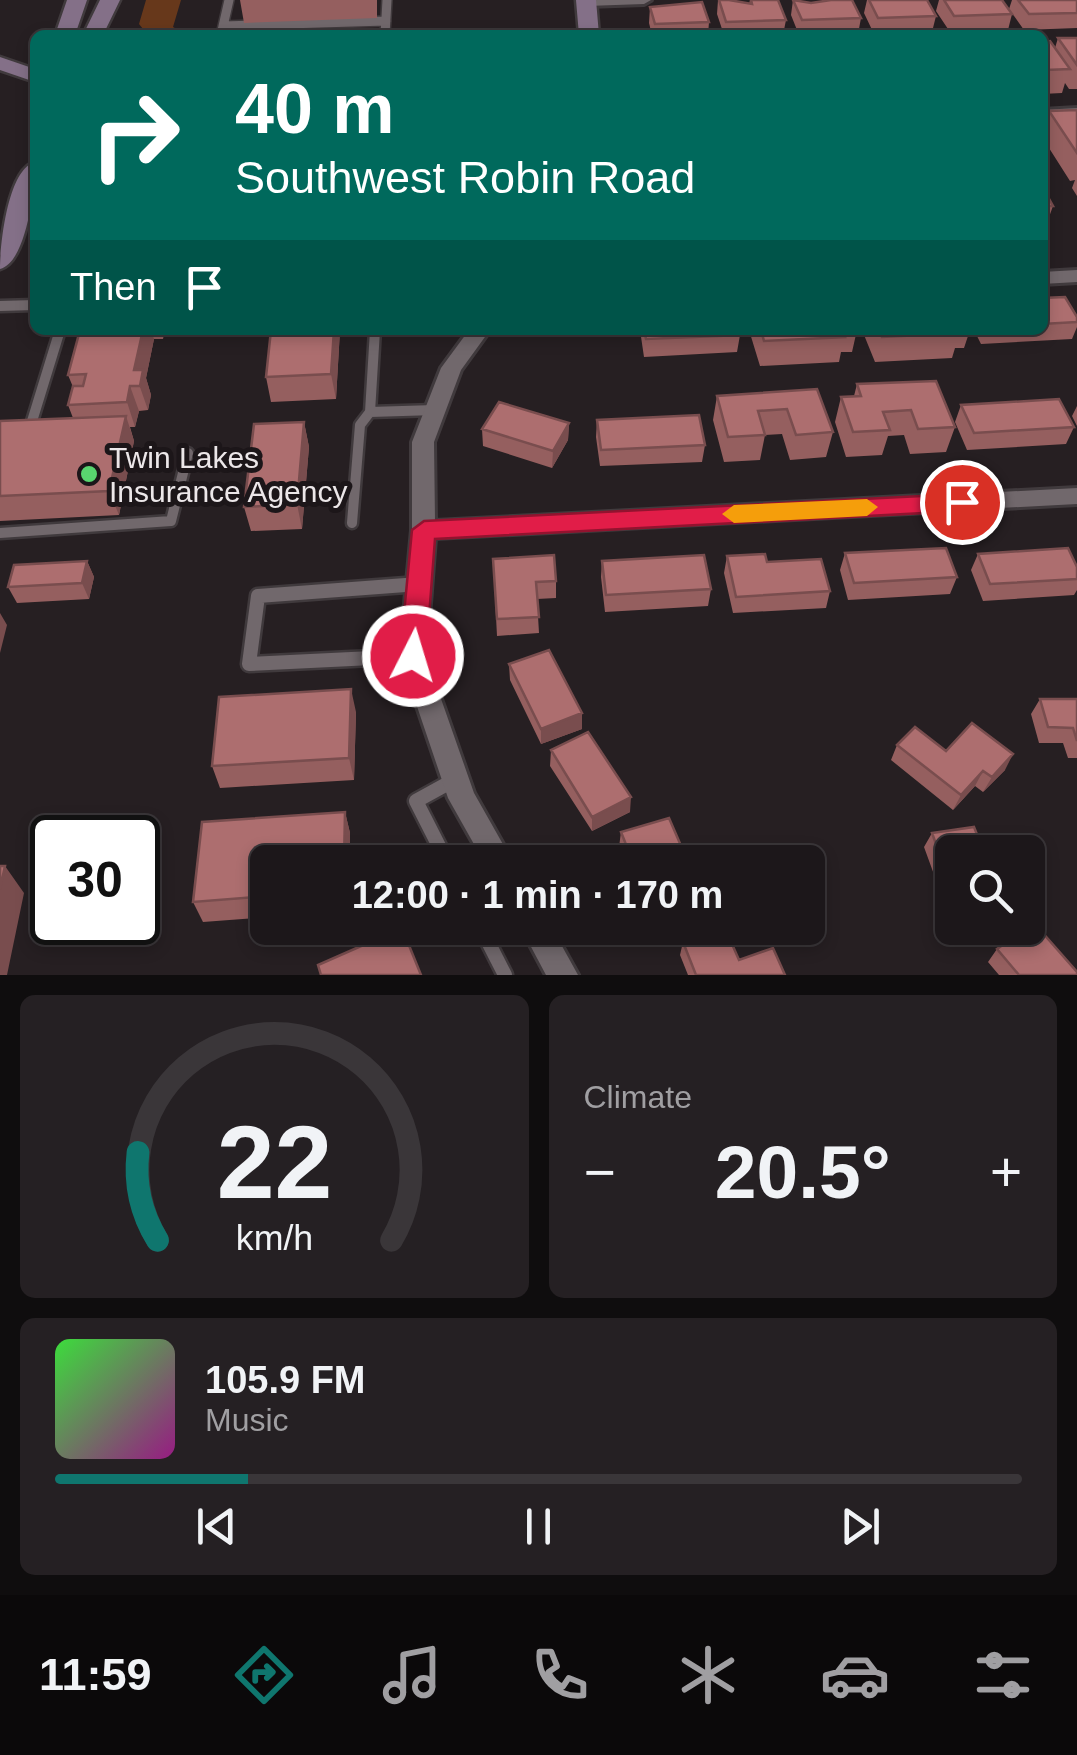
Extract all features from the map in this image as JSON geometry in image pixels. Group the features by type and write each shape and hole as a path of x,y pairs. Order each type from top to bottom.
{"main road":[{"path":"62,30 77,0"},
{"path":"103,30 110,0"},
{"path":"586,1 589,30"},
{"path":"0,61 29,56"},
{"path":"0,61 30,74"},
{"path":"0,261 8,221 30,178"}],"street":[{"path":"586,1 644,0"},
{"path":"1048,115 1077,114"},
{"path":"1048,278 1077,276"},
{"path":"476,335 451,368 423,442 424,530 413,656 456,779 490,845"},
{"path":"424,530 1077,496"},
{"path":"546,945 563,975"}],"lane":[{"path":"222,30 229,0"},
{"path":"385,30 387,0"},
{"path":"238,30 386,21"},
{"path":"0,306 30,305"},
{"path":"28,431 58,335"},
{"path":"352,523 360,425 370,412 375,335"},
{"path":"370,412 435,410"},
{"path":"0,533 171,521 188,454"},
{"path":"413,656 249,664 258,596 419,584"},
{"path":"439,845 416,801 456,779"},
{"path":"490,945 505,975"}],"shaded area":[{"path":"146,0 181,0 173,27 178,30 144,30 139,24"}],"building":[{"path":"719,0 752,4 751,0 778,0 786,20 726,22"},
{"path":"793,0 852,0 861,18 802,20"},
{"path":"869,0 927,0 936,16 878,18"},
{"path":"944,0 1002,0 1012,14 954,16"},
{"path":"1018,0 1077,0 1077,13 1029,14"},
{"path":"702,2 709,22 655,24 650,7"},
{"path":"1058,38 1077,38 1077,65"},
{"path":"1050,41 1070,69 1048,70"},
{"path":"1077,110 1077,153 1049,111"},
{"path":"1065,297 1077,322 1048,324 1048,298"},
{"path":"79,335 142,335 134,370 143,370 140,386 130,386 127,402 68,405 73,386 83,386 86,374 68,375"},
{"path":"270,335 334,335 331,374 266,377"},
{"path":"645,335 740,335 646,339"},
{"path":"762,335 845,337 764,341"},
{"path":"936,381 955,427 918,429 911,410 883,412 890,430 853,432 841,397 861,396 857,384"},
{"path":"817,389 833,432 796,435 787,409 758,411 765,435 728,437 717,396"},
{"path":"1059,399 1074,427 974,433 961,405"},
{"path":"499,402 569,423 553,451 482,429"},
{"path":"699,415 705,445 601,450 597,420"},
{"path":"126,416 109,491 0,496 0,421"},
{"path":"304,422 297,504 244,507 254,424"},
{"path":"946,548 957,577 854,583 845,553"},
{"path":"1068,548 1077,567 1077,579 990,584 978,554"},
{"path":"765,554 767,562 821,559 830,591 736,597 727,556"},
{"path":"554,555 556,581 536,582 539,617 497,619 493,559"},
{"path":"704,555 711,589 606,595 602,561"},
{"path":"87,561 82,583 8,587 14,565"},
{"path":"549,650 582,713 541,729 509,664"},
{"path":"351,689 349,758 212,766 219,697"},
{"path":"1040,699 1077,699 1077,741 1073,728 1048,727"},
{"path":"972,723 1013,754 992,777 983,771 961,795 897,745 915,727 946,751"},
{"path":"588,732 631,797 592,817 551,750"},
{"path":"345,812 344,845 250,845 250,897 193,902 202,822"},
{"path":"669,818 681,845 626,845 621,832"},
{"path":"974,827 977,835 935,835 935,841 932,833"},
{"path":"1045,936 1077,975 1019,975 997,949 1003,945 1045,945"},
{"path":"363,945 409,945 421,975 321,975 318,965"},
{"path":"684,945 732,945 739,960 773,948 785,975 696,975"}],"slow traffic":[{"path":"734,514 867,507"}],"place":[{"name":"Twin Lakes Insurance Agency","path":"89,474"}],"route":[{"path":"413,656 424,530 962,502"}]}
